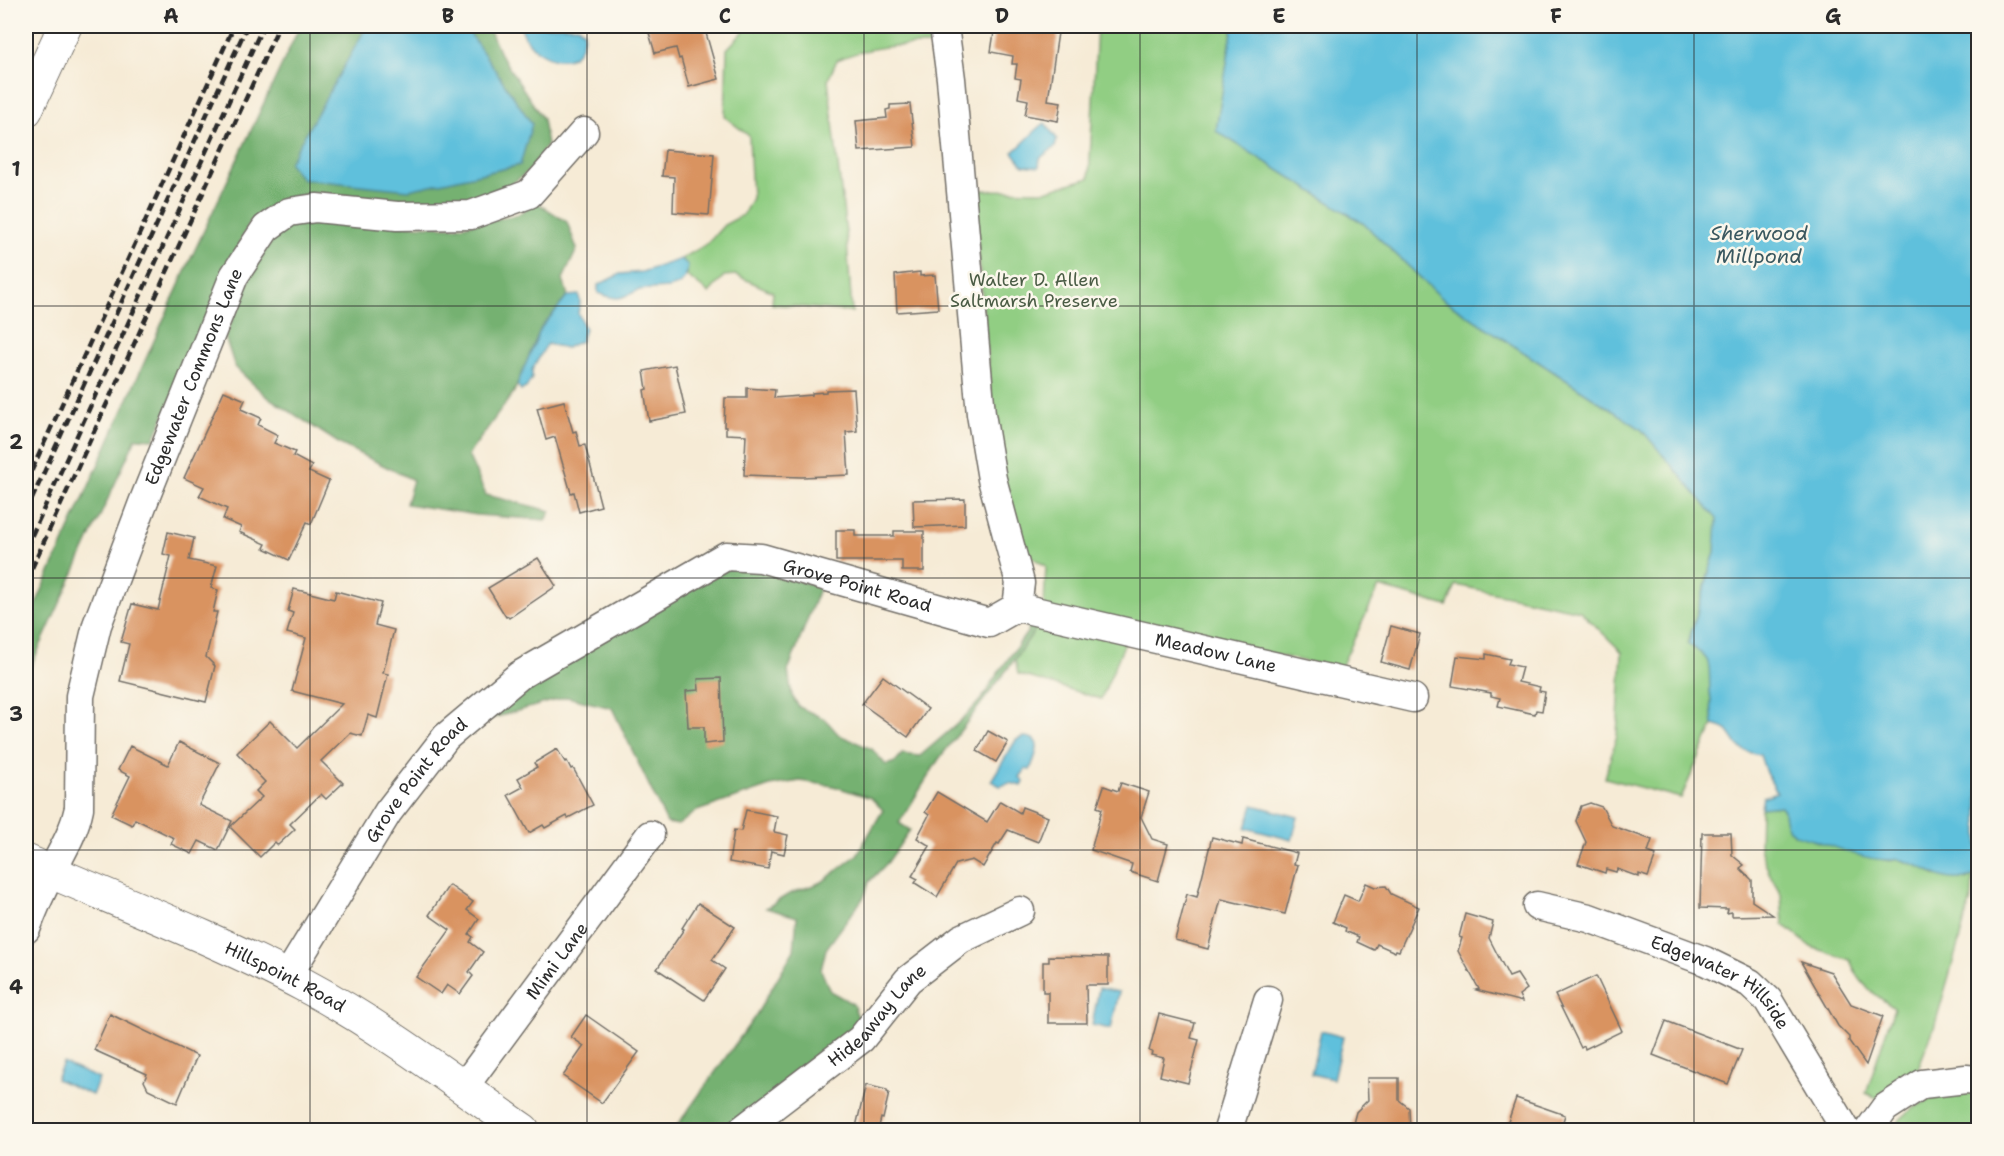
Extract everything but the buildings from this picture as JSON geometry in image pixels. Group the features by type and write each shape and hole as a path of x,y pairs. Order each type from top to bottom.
{"main road":[{"path":"26,110 64,26"},
{"name":"Hillspoint Road","path":"38,866 188,930 287,977 345,1009 524,1131"}],"street":[{"path":"944,26 951,79 981,414 992,479 1020,583 1017,607"},
{"name":"Edgewater Commons Lane","path":"26,929 38,866 67,845 76,822 79,808 80,696 97,625 234,276 266,228 289,212 316,208 397,216 471,215 529,194 584,132"},
{"name":"Grove Point Road","path":"287,977 388,812 446,737 520,675 726,556 761,558 990,623 1017,607"},
{"name":"Meadow Lane","path":"1017,607 1413,698"},
{"name":"Mimi Lane","path":"463,1088 650,836"},
{"name":"Edgewater Hillside","path":"1537,906 1589,918 1706,961 1750,983 1768,1000 1846,1131"},
{"name":"Hideaway Lane","path":"742,1131 861,1039 908,980 961,939 1020,911"},
{"path":"1228,1131 1268,1000"},
{"path":"1869,1131 1885,1108 1922,1084 1966,1079 1978,1080"}],"green space":[{"path":"300,26 488,26 500,54 543,119 547,145 529,171 500,192 420,204 317,193 281,199 249,223 154,439 136,438 26,677 26,626 192,256"},
{"path":"747,26 936,26 937,45 887,47 850,55 837,60 828,80 847,241 852,312 772,304 773,292 736,275 724,276 709,293 687,276 688,265 681,259 707,244 724,225 743,215 752,198 749,136 725,117 727,49"},
{"name":"Walter D. Allen Saltmarsh Preserve","path":"1097,26 1233,26 1216,131 1363,223 1444,300 1641,429 1718,519 1715,552 1688,643 1703,653 1711,666 1713,725 1681,798 1605,778 1617,735 1622,652 1580,611 1456,585 1447,606 1379,587 1340,669 1133,624 1101,699 1018,674 1015,659 1036,628 1044,605 1046,566 1033,558 1009,528 998,478 973,190 1045,191 1089,178"},
{"path":"536,202 567,222 577,249 563,279 568,296 541,328 514,392 468,455 486,495 551,511 546,520 477,515 406,504 413,480 340,444 266,396 235,367 225,337 253,272 263,254 285,228 298,222 316,221 456,227 517,215"},
{"path":"734,565 820,586 788,671 792,696 799,707 825,719 839,735 872,749 886,765 895,762 902,754 920,756 960,721 987,692 1028,631 1029,624 1039,619 1036,628 1015,659 939,759 899,823 910,830 888,862 869,882 864,897 826,949 821,970 830,991 853,1004 862,1028 735,1130 674,1130 756,1015 794,950 797,917 766,908 789,894 822,882 857,855 883,810 871,798 833,786 800,781 770,786 697,811 678,825 667,823 612,708 567,697 479,722 535,677"},
{"path":"1781,806 1793,834 1860,855 1890,861 1898,859 1926,869 1934,875 1967,879 1973,876 1972,896 1934,1028 1914,1078 1883,1101 1866,1093 1894,1008 1873,993 1858,976 1850,960 1811,947 1783,924 1781,894 1770,875 1760,849 1761,808"},
{"path":"1958,1093 1978,1094 1978,1130 1891,1130 1905,1115 1920,1104 1937,1097"}],"water":[{"path":"367,26 465,26 532,124 520,165 409,190 302,179 289,163"},
{"path":"521,26 578,26 584,32 581,47 574,56 565,59 554,58 543,54 533,46 525,37"},
{"name":"Sherwood Millpond","path":"1233,26 1978,26 1978,874 1966,878 1947,878 1899,859 1869,858 1851,853 1792,832 1781,806 1761,808 1763,797 1777,792 1766,773 1760,755 1741,749 1726,729 1713,725 1708,663 1703,655 1688,644 1715,552 1717,519 1641,429 1444,300 1363,223 1216,131"},
{"path":"1045,123 1057,139 1055,147 1040,158 1039,167 1023,165 1013,152"},
{"path":"681,259 688,265 686,275 682,281 671,288 640,290 620,298 598,293 598,285 620,274 642,272"},
{"path":"579,295 578,313 585,329 581,341 566,348 547,344 532,370 532,378 526,388 521,390 517,385 541,328 568,296"},
{"path":"1023,737 1034,740 1037,749 1030,770 1026,769 1020,777 1024,782 1022,786 1010,783 1000,786 991,781 1016,740"},
{"path":"1253,805 1298,817 1292,840 1246,828"},
{"path":"1099,988 1119,992 1111,1029 1092,1025"},
{"path":"1321,1031 1343,1037 1333,1079 1311,1074"},
{"path":"63,1063 99,1079 92,1095 56,1079"}],"railway":[{"path":"26,483 234,26"},
{"path":"26,512 247,26"},
{"path":"26,548 263,26"},
{"path":"26,581 279,26"}]}
